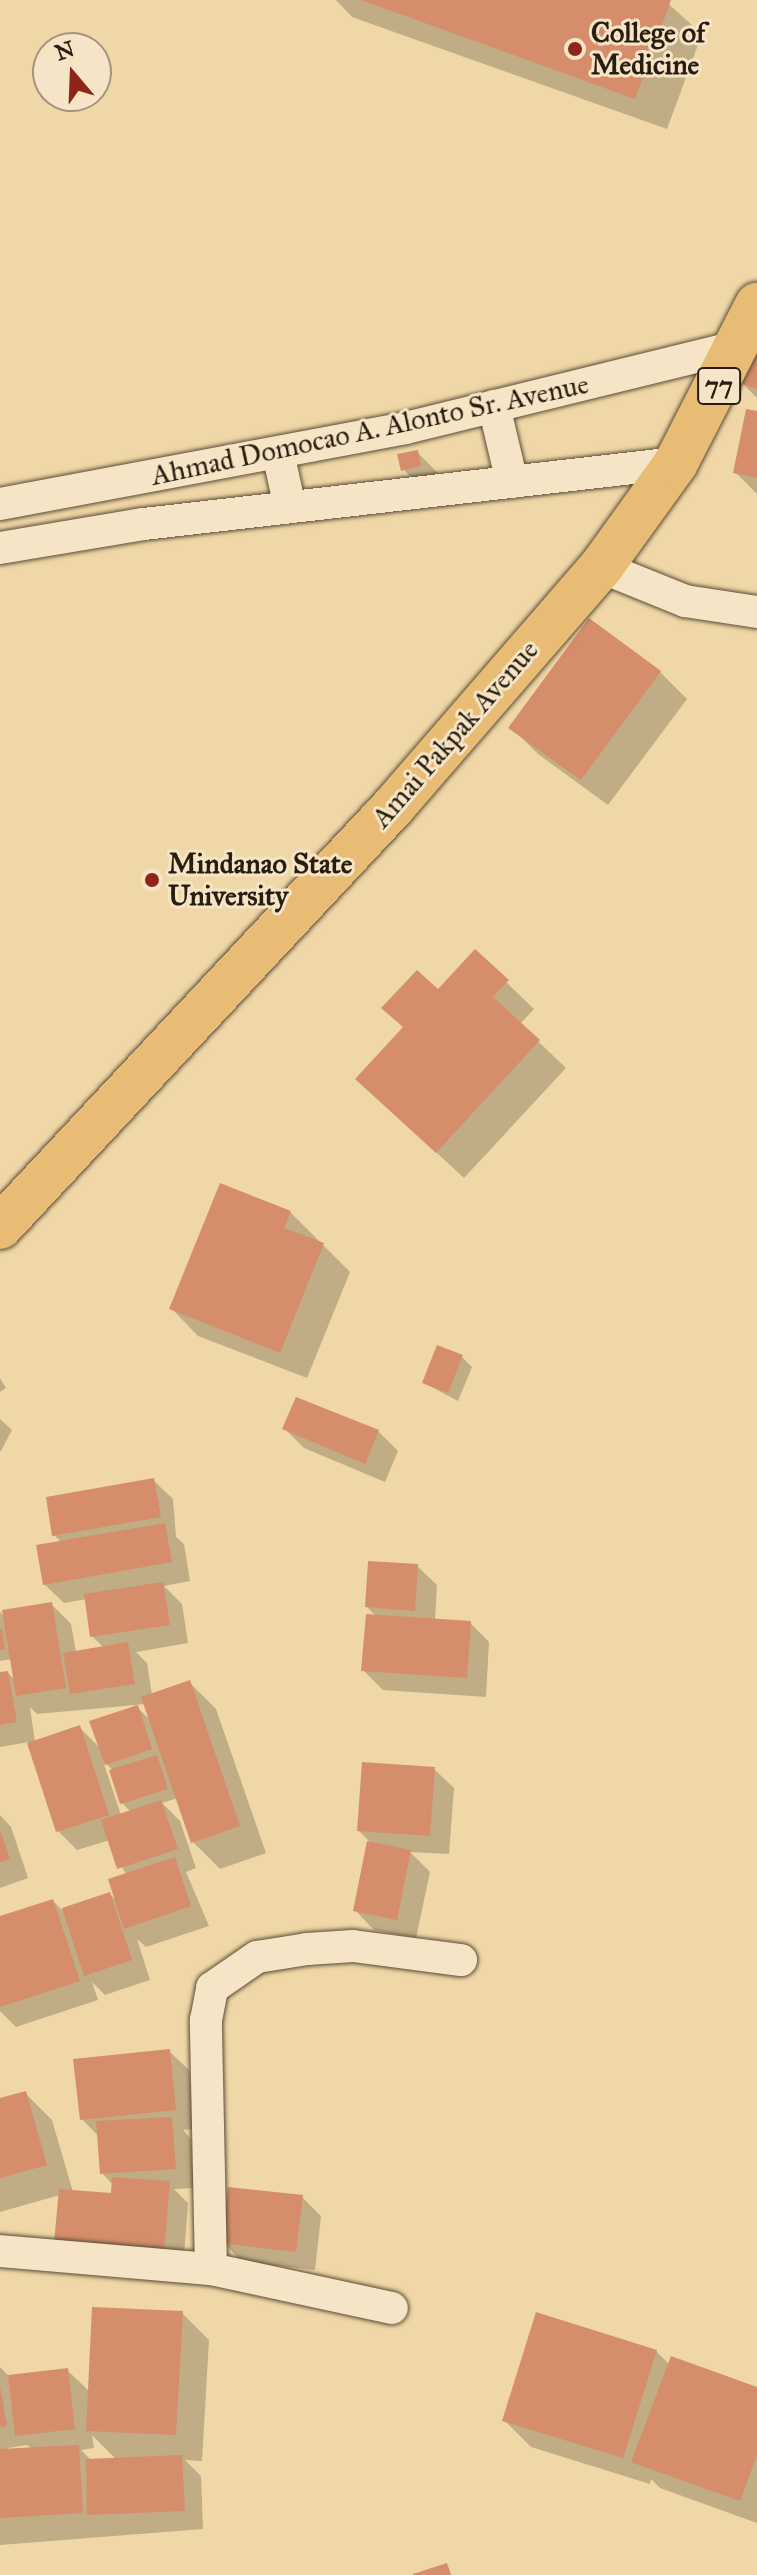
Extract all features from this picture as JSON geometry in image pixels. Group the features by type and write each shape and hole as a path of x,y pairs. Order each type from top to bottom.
{"highway":[{"name":"Amai Pakpak Avenue","path":"0,1227 393,807 601,567 676,463 757,305"}],"street":[{"name":"Ahmad Domocao A. Alonto Sr. Avenue","path":"0,504 278,453 494,406 737,347"},
{"path":"494,406 512,482"},
{"path":"278,453 290,507"},
{"name":"Ahmad Domocao A. Alonto Sr. Avenue","path":"0,548 290,507 676,463"},
{"path":"601,567 685,601 757,612"},
{"path":"211,2269 206,2020 212,1988 257,1957 307,1949 353,1946 461,1960"},
{"path":"0,2251 211,2269 392,2308"}],"building":[{"name":"College of Medicine","path":"361,0 671,0 635,99"},
{"path":"757,331 757,389 738,382"},
{"path":"746,409 757,411 757,478 733,473"},
{"path":"418,450 421,466 401,471 397,454"},
{"path":"589,618 661,671 581,780 508,728"},
{"path":"475,949 509,980 493,997 540,1040 436,1153 355,1079 403,1027 381,1008 417,970 438,989"},
{"path":"220,1183 291,1211 284,1228 324,1243 280,1353 169,1309"},
{"path":"437,1345 463,1355 448,1393 422,1383"},
{"path":"296,1397 379,1430 365,1464 282,1429"},
{"path":"154,1478 161,1517 52,1536 46,1497"},
{"path":"165,1523 172,1562 43,1585 36,1545"},
{"path":"368,1561 418,1564 415,1611 365,1607"},
{"path":"163,1582 170,1625 90,1637 84,1594"},
{"path":"52,1602 66,1688 16,1696 2,1610"},
{"path":"366,1614 471,1621 467,1678 361,1671"},
{"path":"0,1630 5,1649 0,1650"},
{"path":"128,1642 135,1684 70,1694 63,1653"},
{"path":"8,1671 17,1722 0,1725 0,1672"},
{"path":"190,1680 240,1826 191,1843 141,1697"},
{"path":"138,1705 152,1749 105,1765 89,1721"},
{"path":"80,1725 109,1815 56,1832 27,1743"},
{"path":"157,1755 168,1789 120,1804 109,1770"},
{"path":"362,1762 435,1767 430,1836 357,1831"},
{"path":"161,1800 178,1849 117,1869 101,1820"},
{"path":"0,1830 10,1859 0,1862"},
{"path":"367,1841 411,1850 397,1920 353,1911"},
{"path":"175,1857 191,1906 124,1929 108,1879"},
{"path":"110,1892 132,1960 84,1976 62,1908"},
{"path":"53,1899 80,1981 0,2007 0,1916"},
{"path":"170,2049 176,2110 80,2120 73,2059"},
{"path":"26,2091 47,2165 0,2178 0,2098"},
{"path":"172,2117 176,2169 100,2174 96,2121"},
{"path":"112,2177 170,2181 164,2252 54,2243 59,2189 111,2193"},
{"path":"228,2187 303,2195 296,2252 221,2243"},
{"path":"92,2307 183,2311 176,2435 86,2431"},
{"path":"536,2312 657,2350 623,2458 502,2421"},
{"path":"671,2356 757,2387 757,2455 740,2501 631,2462"},
{"path":"68,2368 75,2429 15,2436 8,2375"},
{"path":"0,2386 7,2426 0,2427"},
{"path":"79,2445 83,2513 0,2518 0,2449"},
{"path":"182,2455 185,2511 87,2515 86,2459"},
{"path":"447,2563 451,2575 413,2575 413,2574"}],"place":[{"name":"College of Medicine","path":"575,49"},
{"name":"Mindanao State University","path":"152,880"}]}
